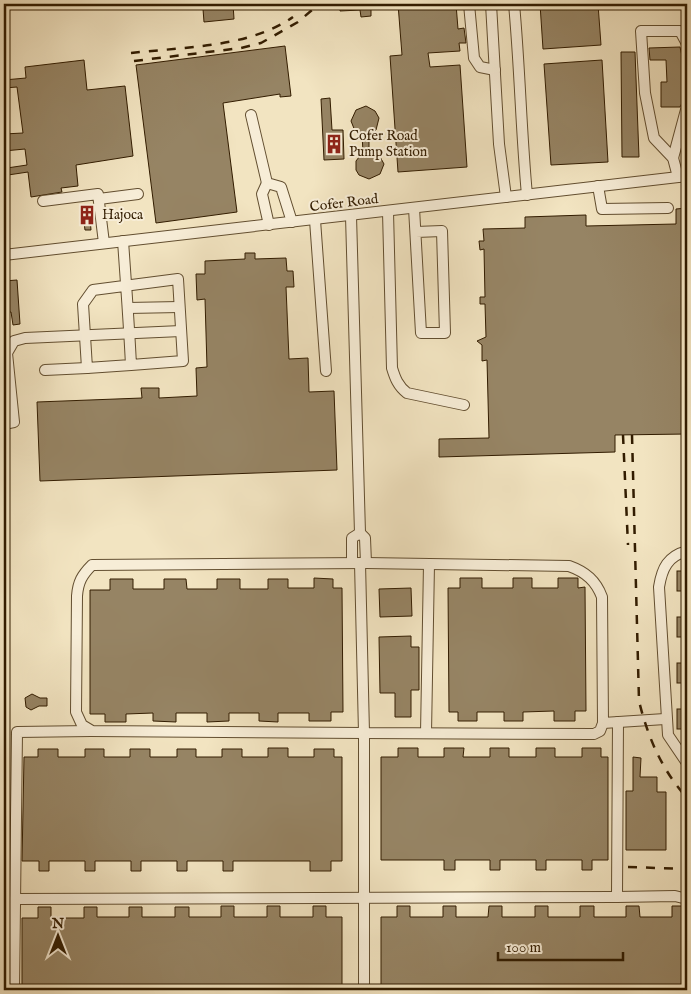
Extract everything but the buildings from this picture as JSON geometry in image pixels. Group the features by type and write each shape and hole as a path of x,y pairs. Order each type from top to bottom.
{"street":[{"path":"469,4 474,58 480,67 494,70"},
{"path":"491,4 499,144 506,197"},
{"path":"514,4 521,102 521,132 527,195"},
{"path":"683,176 673,158 654,138 646,93 641,31 680,31 687,44 687,51"},
{"path":"673,158 687,106"},
{"path":"251,114 267,183 262,194 269,225"},
{"name":"Cofer Road","path":"4,255 388,212 683,176"},
{"path":"267,183 281,187 292,222"},
{"path":"598,186 602,209 668,208"},
{"path":"43,201 98,194 104,243"},
{"path":"99,199 138,194"},
{"path":"414,208 421,333 445,332 442,231 416,232"},
{"path":"388,212 392,368 396,379 407,393 464,405"},
{"path":"351,216 360,533 365,538 359,563 364,733 364,990"},
{"path":"315,220 326,371"},
{"path":"123,241 132,365"},
{"path":"45,370 87,368 183,362 178,279 93,290 82,304 87,368"},
{"path":"128,308 179,307"},
{"path":"4,424 14,422 6,377 7,353 14,341 25,338 85,334 181,331"},
{"path":"687,551 672,557 665,564 661,572 659,587 665,720 672,744 687,763"},
{"path":"426,733 429,564"},
{"path":"14,990 17,732 92,730 594,734 600,731 603,723 602,598 598,587 590,577 580,570 560,564 92,565 82,575 78,585 76,712 82,725 92,730"},
{"path":"603,723 665,720"},
{"path":"617,896 618,722"},
{"path":"15,899 617,896 675,896 687,899"}],"railway":[{"path":"134,61 241,48 261,43 298,22 319,4"},
{"path":"131,53 193,47 236,40 256,35 293,17"},
{"path":"623,435 628,545"},
{"path":"632,435 639,701 657,753 670,776 687,798"},
{"path":"628,867 687,869"}],"place":[{"name":"Cofer Road Pump Station","path":"334,144"},
{"name":"Hajoca","path":"87,215"}]}
